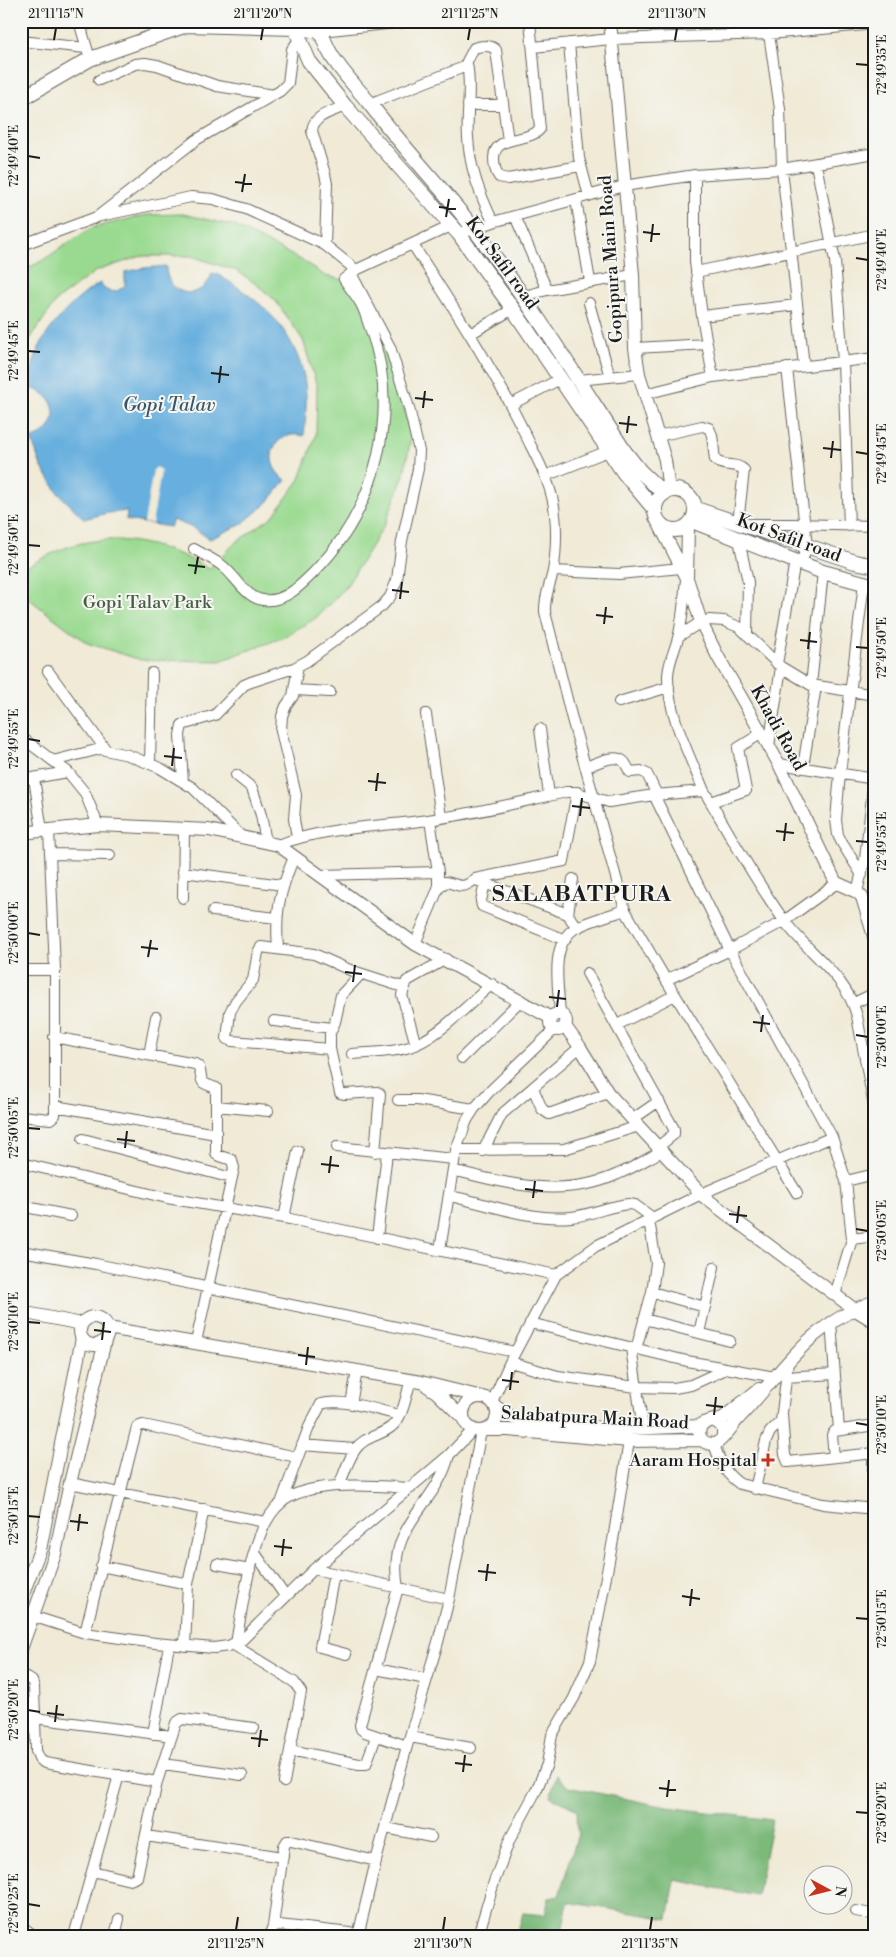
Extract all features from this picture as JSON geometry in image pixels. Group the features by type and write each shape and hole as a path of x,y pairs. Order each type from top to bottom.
{"main road":[{"path":"21,99 88,53 187,25 297,29 320,26 330,54 369,104 474,229 524,296 625,452 640,471 666,492"},
{"name":"Kot Safil road","path":"297,29 310,61 345,106 455,230 513,309 608,451 656,516"},
{"path":"681,490 692,498 692,519 675,531 663,526 656,516 656,504 666,492 681,490"},
{"name":"Kot Safil road","path":"692,519 740,524 855,562 875,566"},
{"name":"Kot Safil road","path":"692,519 739,540 823,572 869,584"}],"street":[{"path":"21,41 88,53 80,24 97,21"},
{"path":"320,26 414,21"},
{"path":"530,21 540,129 533,135 508,141 495,151 494,166 498,177 508,179 580,166"},
{"name":"Gopipura Main Road","path":"610,21 633,274 635,348 639,374 665,460 666,492"},
{"path":"533,47 611,39 770,34 875,24"},
{"path":"97,217 196,140 274,95 288,83 297,29"},
{"path":"770,34 780,110 782,169 804,366"},
{"path":"569,43 580,166 589,196"},
{"path":"493,222 477,187 472,169 468,137 469,80 467,64 474,48 489,46 494,47 496,50 508,141"},
{"path":"99,80 135,64 145,63 157,65 216,86 274,95"},
{"path":"369,104 467,64"},
{"path":"468,105 502,105"},
{"path":"324,245 327,184 312,131 312,124 316,119 345,106"},
{"path":"194,549 226,569 254,598 273,600 283,598 311,575 333,552 348,532 369,489 376,467 384,410 381,364 376,345 361,305 344,279 354,272 413,245 455,230 474,229 624,186 695,175 782,169 875,153"},
{"path":"816,164 832,243 843,361 849,526"},
{"path":"695,175 696,272 713,377"},
{"path":"21,245 97,217 191,197 201,197 246,209 324,245 354,272 390,347 409,408 418,451 418,469 402,541 398,580 390,597 382,606 342,637 298,666 244,685 215,715 182,725 180,734 183,782"},
{"path":"576,200 590,281"},
{"path":"515,216 547,290"},
{"path":"696,272 875,234"},
{"path":"413,245 512,404 545,476 553,501 556,516 553,571 545,596 545,612 572,719 625,910 797,1193"},
{"path":"524,296 590,281 633,274"},
{"path":"589,304 610,377"},
{"path":"702,316 796,304"},
{"path":"470,334 513,309"},
{"path":"635,348 707,344"},
{"path":"645,394 713,377 875,358"},
{"path":"769,746 779,666 798,562 807,546 787,368"},
{"path":"578,380 639,374"},
{"path":"512,404 560,379"},
{"path":"658,436 702,426 709,428 712,435 715,460 721,465 738,466 744,470 740,524 875,526"},
{"path":"545,476 608,451"},
{"name":"Khadi Road","path":"656,516 684,573 701,622 779,764 837,883"},
{"path":"692,519 684,573 679,636 672,654 668,673 673,711 704,792 784,921 839,979 854,1003 875,1112"},
{"path":"739,540 748,582 747,634"},
{"path":"553,571 619,574 684,573"},
{"path":"803,767 813,686 823,572"},
{"path":"862,875 842,843 836,827 840,773 850,692 869,584"},
{"path":"679,636 701,622 709,620 724,621 739,627 779,666 813,686 875,695"},
{"path":"297,838 294,819 296,795 281,731 282,716 294,690 298,666"},
{"path":"48,671 106,750"},
{"path":"150,764 152,673"},
{"path":"619,702 669,687"},
{"path":"294,690 330,692"},
{"path":"426,714 435,818 438,889"},
{"path":"540,729 549,795"},
{"path":"711,802 746,790 738,748 762,734"},
{"path":"21,737 68,772 85,793 98,825"},
{"path":"53,761 87,751 106,750 128,755 150,764 183,782 207,801 242,837"},
{"path":"586,767 608,759 619,759 623,761 630,772 641,771 647,774 730,950 832,1137 846,1181 852,1238 834,1295"},
{"path":"779,764 874,776 870,860 862,875 858,892"},
{"path":"21,780 68,772"},
{"path":"236,775 252,788 272,843"},
{"path":"21,1116 50,1119 55,1115 54,1037 56,970 51,854 34,778"},
{"path":"272,843 350,829 435,818 566,792 577,792 609,802 656,795 704,792"},
{"path":"415,944 438,889 445,882 462,887 564,861 577,792"},
{"path":"21,833 98,825 214,830 272,843 320,875 415,944 492,984 558,1022 580,1046 608,1092 701,1194 834,1295 875,1322"},
{"path":"183,898 184,829"},
{"path":"51,854 110,856"},
{"path":"278,948 277,918 283,885 294,857"},
{"path":"183,872 283,885"},
{"path":"320,875 438,872"},
{"path":"574,879 568,914 579,927"},
{"path":"480,881 568,914"},
{"path":"480,881 482,906 565,940"},
{"path":"666,980 730,950 784,921 837,883 858,892 862,897 875,940"},
{"path":"440,1250 450,1196 454,1160 467,1120 474,1109 558,1022 558,958 565,940 574,929 625,910"},
{"path":"213,911 277,918"},
{"path":"330,1049 232,1041 227,1039 230,1012 236,1001 254,980 259,949 261,947 314,954 361,974 404,987"},
{"path":"416,1045 402,995 404,987 407,981 446,959"},
{"path":"21,970 56,970"},
{"path":"337,1147 454,1160 499,1183 543,1188 569,1187 617,1175 660,1149 675,1131 587,973"},
{"path":"361,974 340,995 336,1017 330,1033 330,1049 340,1093 377,1092 380,1094 374,1152"},
{"path":"352,1054 396,1050 416,1045 438,1032 492,984"},
{"path":"854,1003 875,993"},
{"path":"617,1025 675,995"},
{"path":"462,1058 521,1000"},
{"path":"149,1055 156,1017"},
{"path":"274,1021 332,1028"},
{"path":"54,1037 195,1064 199,1067 200,1080 203,1084 216,1088 216,1152 217,1155 232,1160 234,1163 196,1342"},
{"path":"483,1151 502,1114 580,1046"},
{"path":"864,1051 875,1051"},
{"path":"533,1088 542,1109 548,1114 608,1092"},
{"path":"398,1100 417,1100 474,1109"},
{"path":"454,1160 483,1151 564,1149 636,1122 659,1101"},
{"path":"55,1106 216,1134"},
{"path":"216,1106 268,1111"},
{"path":"490,1401 556,1275 596,1246 701,1194 832,1137"},
{"path":"83,1138 232,1178"},
{"path":"284,1218 298,1151"},
{"path":"377,1238 387,1153"},
{"path":"21,1163 167,1198 284,1218 556,1275"},
{"path":"846,1181 875,1174"},
{"path":"450,1196 506,1210 555,1218 573,1217 628,1204 635,1205 651,1219 656,1263 652,1292 634,1348 636,1387 643,1429"},
{"path":"21,1206 71,1216"},
{"path":"852,1238 875,1236"},
{"path":"21,1251 96,1264 515,1352"},
{"path":"699,1333 714,1267"},
{"path":"652,1292 705,1307"},
{"path":"708,1442 720,1441 723,1435 777,1379 788,1360 830,1322 854,1309 875,1302"},
{"path":"21,1312 82,1324"},
{"path":"21,1606 25,1588 40,1550 82,1338 82,1324 90,1318 99,1318 108,1328 107,1337 70,1483 55,1554 21,1649"},
{"path":"644,1319 730,1341"},
{"path":"830,1322 839,1430"},
{"path":"530,1323 726,1369 777,1379 834,1374"},
{"path":"108,1328 416,1381 441,1397 463,1418"},
{"path":"82,1338 92,1345 105,1341"},
{"path":"510,1362 558,1376 636,1387 674,1388 691,1385 726,1369"},
{"path":"351,1404 357,1371"},
{"path":"723,1435 723,1428 718,1422 710,1420 700,1426 699,1433 708,1442 723,1468 731,1478 740,1484 823,1504 874,1509 874,1453 788,1462 785,1455 777,1379"},
{"path":"718,1422 755,1392 777,1379"},
{"path":"339,1486 355,1449 363,1441 390,1428 399,1415 416,1381"},
{"name":"Salabatpura Main Road","path":"416,1381 490,1401 514,1418 530,1422 561,1426 643,1429 700,1426"},
{"path":"480,1431 465,1423 462,1412 467,1402 471,1399 490,1401"},
{"path":"32,1616 85,1633 169,1645 214,1648 234,1644 242,1640 285,1596 361,1528 480,1431 495,1423 497,1417 490,1401"},
{"path":"234,1644 250,1570 265,1522 280,1503 302,1445 321,1404 327,1402 351,1404 399,1415"},
{"path":"755,1489 766,1441 770,1432 781,1421 782,1414"},
{"path":"85,1633 136,1427 143,1425 297,1458"},
{"path":"834,1457 832,1433 839,1430 875,1425"},
{"name":"Salabatpura Main Road","path":"480,1431 508,1430 629,1441 708,1442"},
{"path":"376,1861 286,1841 271,1931 358,1935 376,1861 449,1599 480,1431"},
{"path":"478,1936 494,1882 510,1839 537,1789 547,1764 552,1734 574,1698 590,1661 613,1540 629,1441"},
{"path":"302,1445 355,1449"},
{"path":"450,1456 442,1478 405,1531 397,1554 395,1570 398,1588 360,1725 361,1729 376,1737 471,1748"},
{"path":"70,1483 265,1522"},
{"path":"280,1503 294,1495 339,1486 411,1488"},
{"path":"185,1646 188,1584 204,1509"},
{"path":"255,1553 285,1596"},
{"path":"217,1564 250,1570"},
{"path":"101,1566 188,1584"},
{"path":"314,1569 449,1599"},
{"path":"334,1574 320,1647 346,1654"},
{"path":"234,1644 298,1686 301,1696 284,1782"},
{"path":"153,1734 169,1645"},
{"path":"376,1669 426,1679"},
{"path":"21,1674 32,1681 34,1687 36,1751 40,1760 157,1782"},
{"path":"35,1718 172,1736"},
{"path":"92,1872 130,1880 137,1877 157,1782 176,1723 182,1719 254,1728"},
{"path":"290,1750 366,1764 376,1737"},
{"path":"163,1764 242,1775"},
{"path":"74,1936 119,1775"},
{"path":"386,1828 431,1838"},
{"path":"146,1836 283,1857"},
{"path":"856,1910 875,1915"},
{"path":"115,1936 119,1919"},
{"path":"21,1927 33,1936"}],"green space":[{"name":"Gopi Talav Park","path":"183,214 235,226 305,262 325,276 355,282 390,354 411,437 404,475 385,524 346,587 316,618 282,638 220,661 141,660 87,643 21,593 21,572 51,554 70,546 90,541 131,541 151,545 191,559 209,569 235,543 273,516 300,479 316,435 317,387 303,340 275,300 237,271 191,256 142,256 96,271 56,301 28,342 21,369 21,271 40,262 91,228 146,215"},
{"path":"557,1775 568,1787 667,1807 772,1820 757,1896 675,1880 668,1919 568,1902 561,1936 517,1935 523,1913 545,1915 549,1898 559,1896 578,1834 577,1810 550,1796"}],"water":[{"name":"Gopi Talav","path":"166,266 172,284 178,290 193,292 201,289 207,283 212,273 232,283 259,303 280,326 289,340 297,355 305,380 304,436 294,435 285,437 278,442 272,456 273,465 286,480 268,502 242,524 210,539 193,528 173,520 170,527 126,520 127,511 108,513 84,519 58,493 41,466 31,438 49,428 53,421 54,412 52,404 47,397 39,391 28,388 39,347 53,325 81,297 100,283 102,287 112,292 119,290 125,285 125,272"}],"pier":[{"path":"157,467 161,472 152,524 144,523 153,470"}],"place":[{"name":"Aaram Hospital","path":"768,1460"}],"district":[{"name":"SALABATPURA","path":"582,894"}]}
